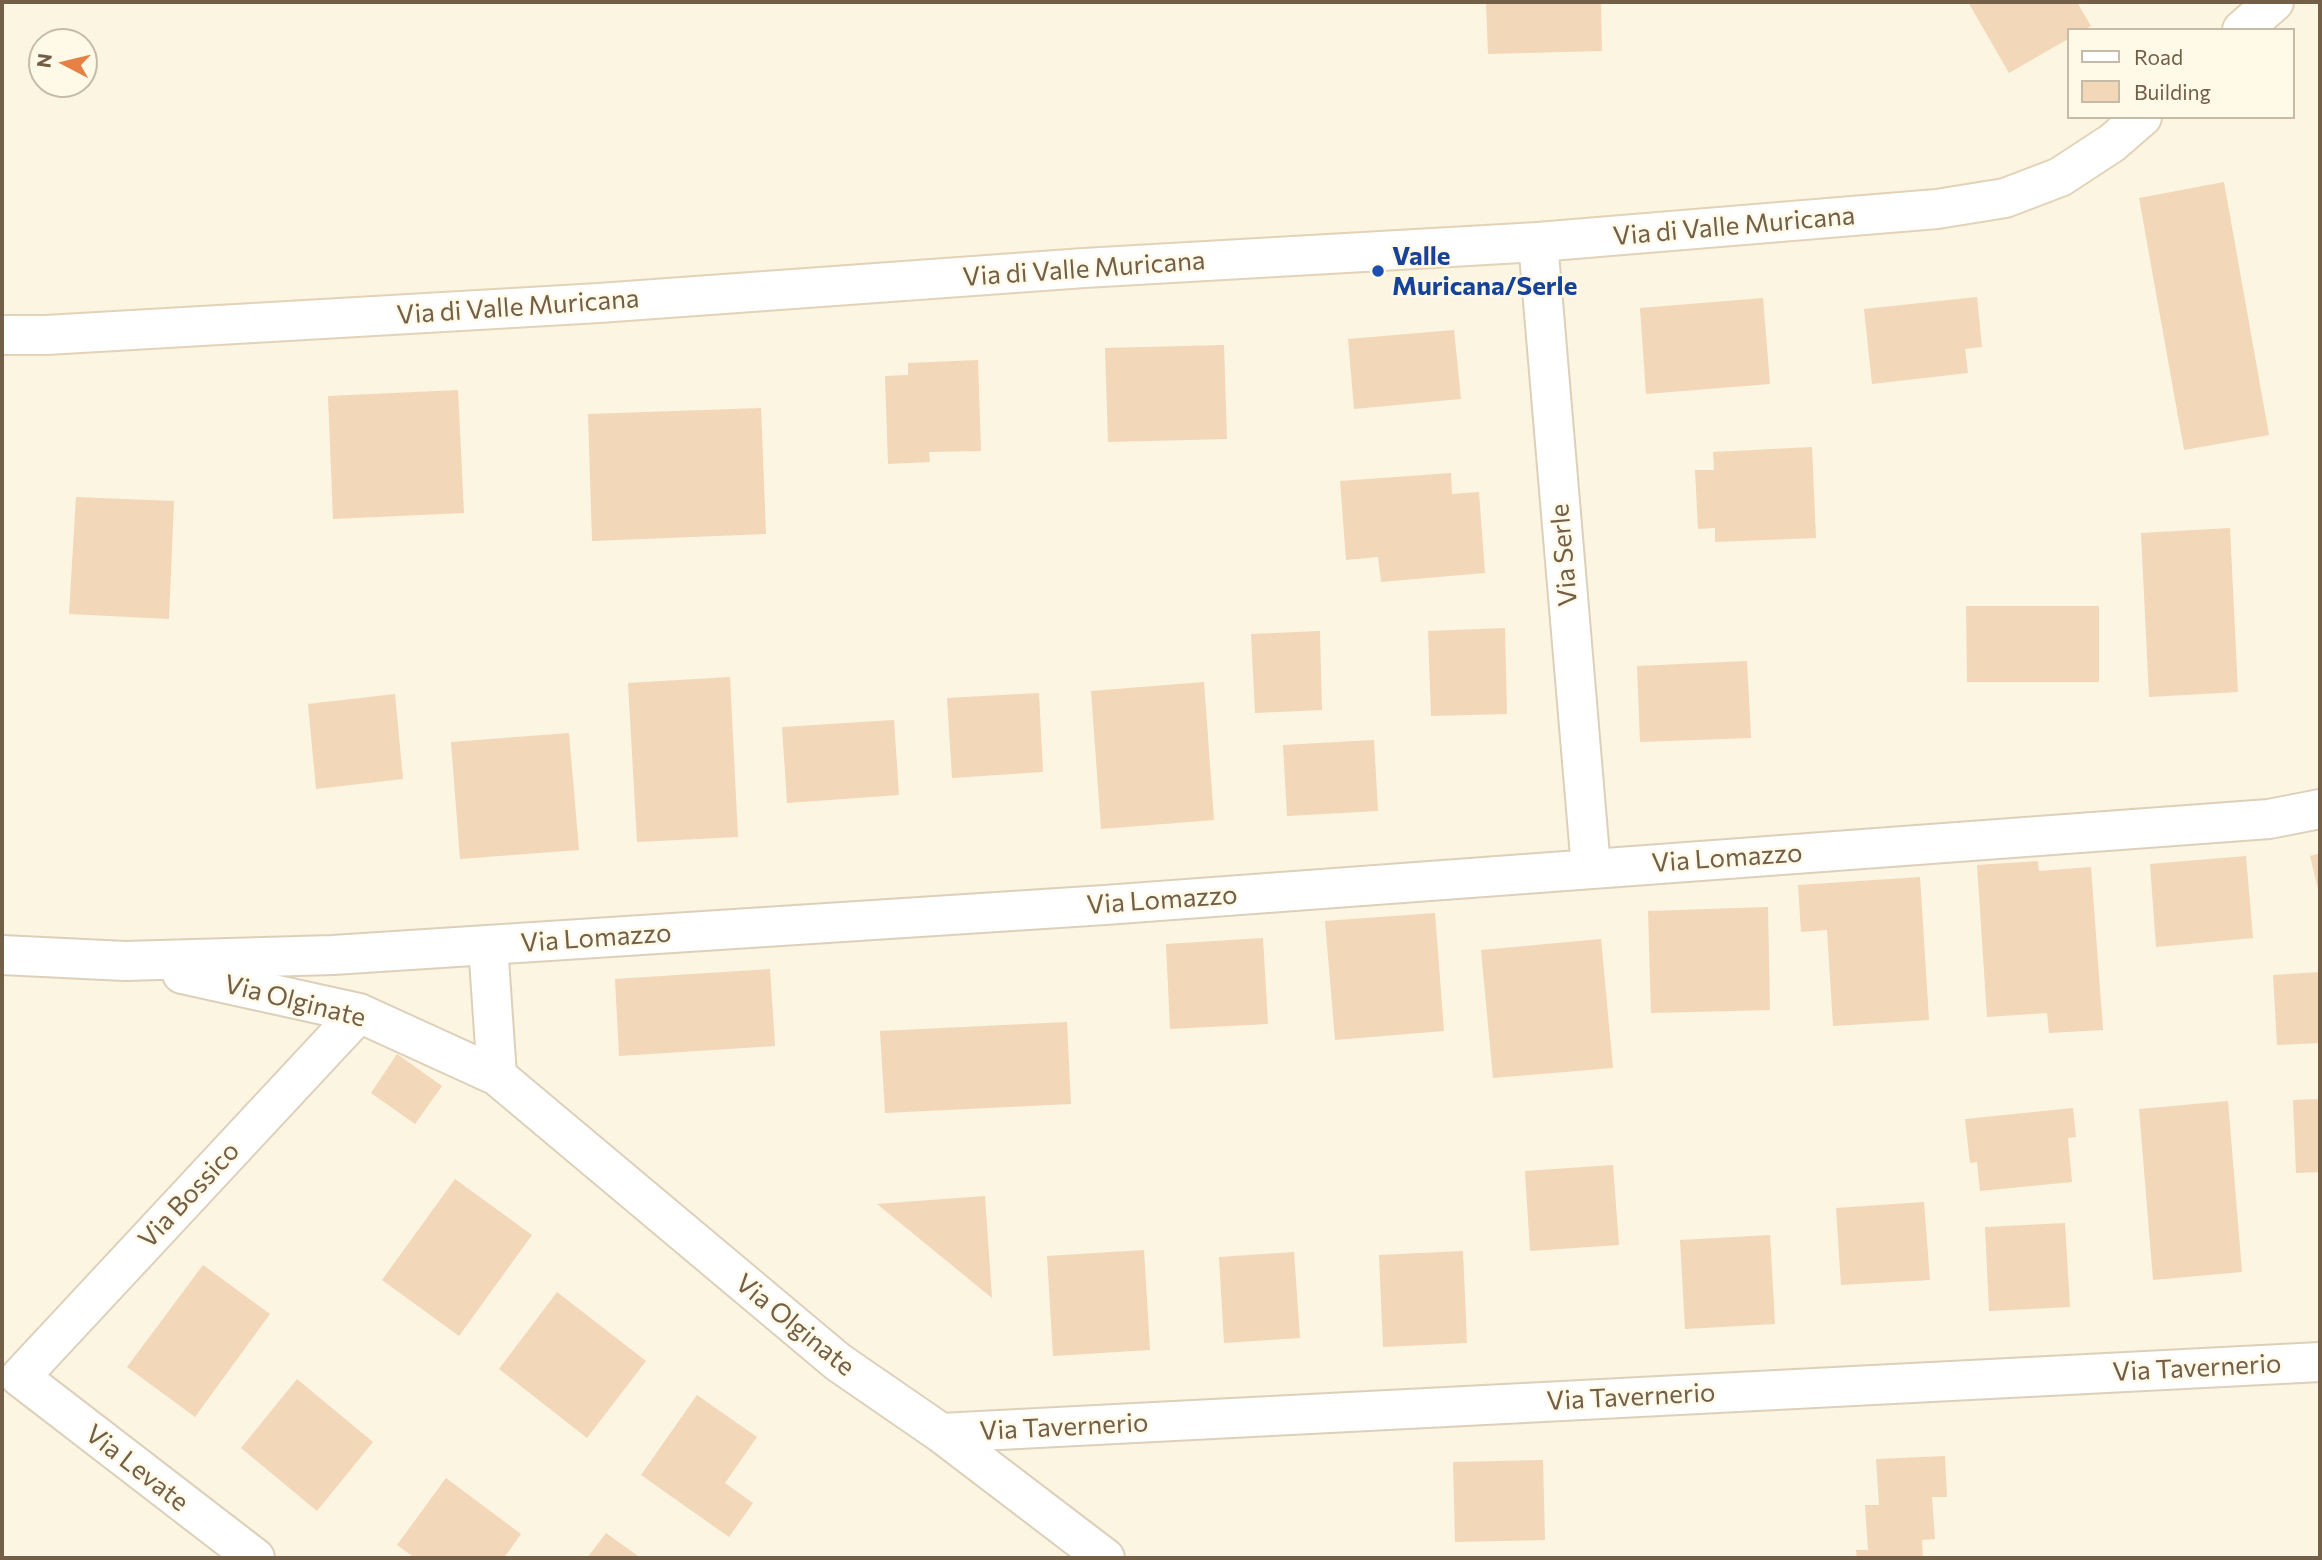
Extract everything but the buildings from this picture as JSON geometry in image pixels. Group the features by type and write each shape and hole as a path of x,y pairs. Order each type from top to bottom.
{"street":[{"path":"2244,28 2274,2"},
{"name":"Via di Valle Muricana","path":"2,335 46,335 572,304 1084,268 1538,242 1937,209 2005,198 2060,177 2112,144 2140,119"},
{"name":"Via Serle","path":"1538,242 1591,868"},
{"name":"Via Lomazzo","path":"2,955 125,961 333,955 1091,906 2269,819 2320,808"},
{"path":"488,945 497,1076"},
{"name":"Via Olginate","path":"125,961 359,1013 497,1076 838,1362 941,1433 1105,1558"},
{"name":"Via Bossico","path":"20,1377 359,1013"},
{"name":"Via Tavernerio","path":"941,1433 2320,1362"},
{"name":"Via Levate","path":"20,1377 255,1558"}],"place":[{"name":"Valle Muricana/Serle","path":"1378,271"}]}
